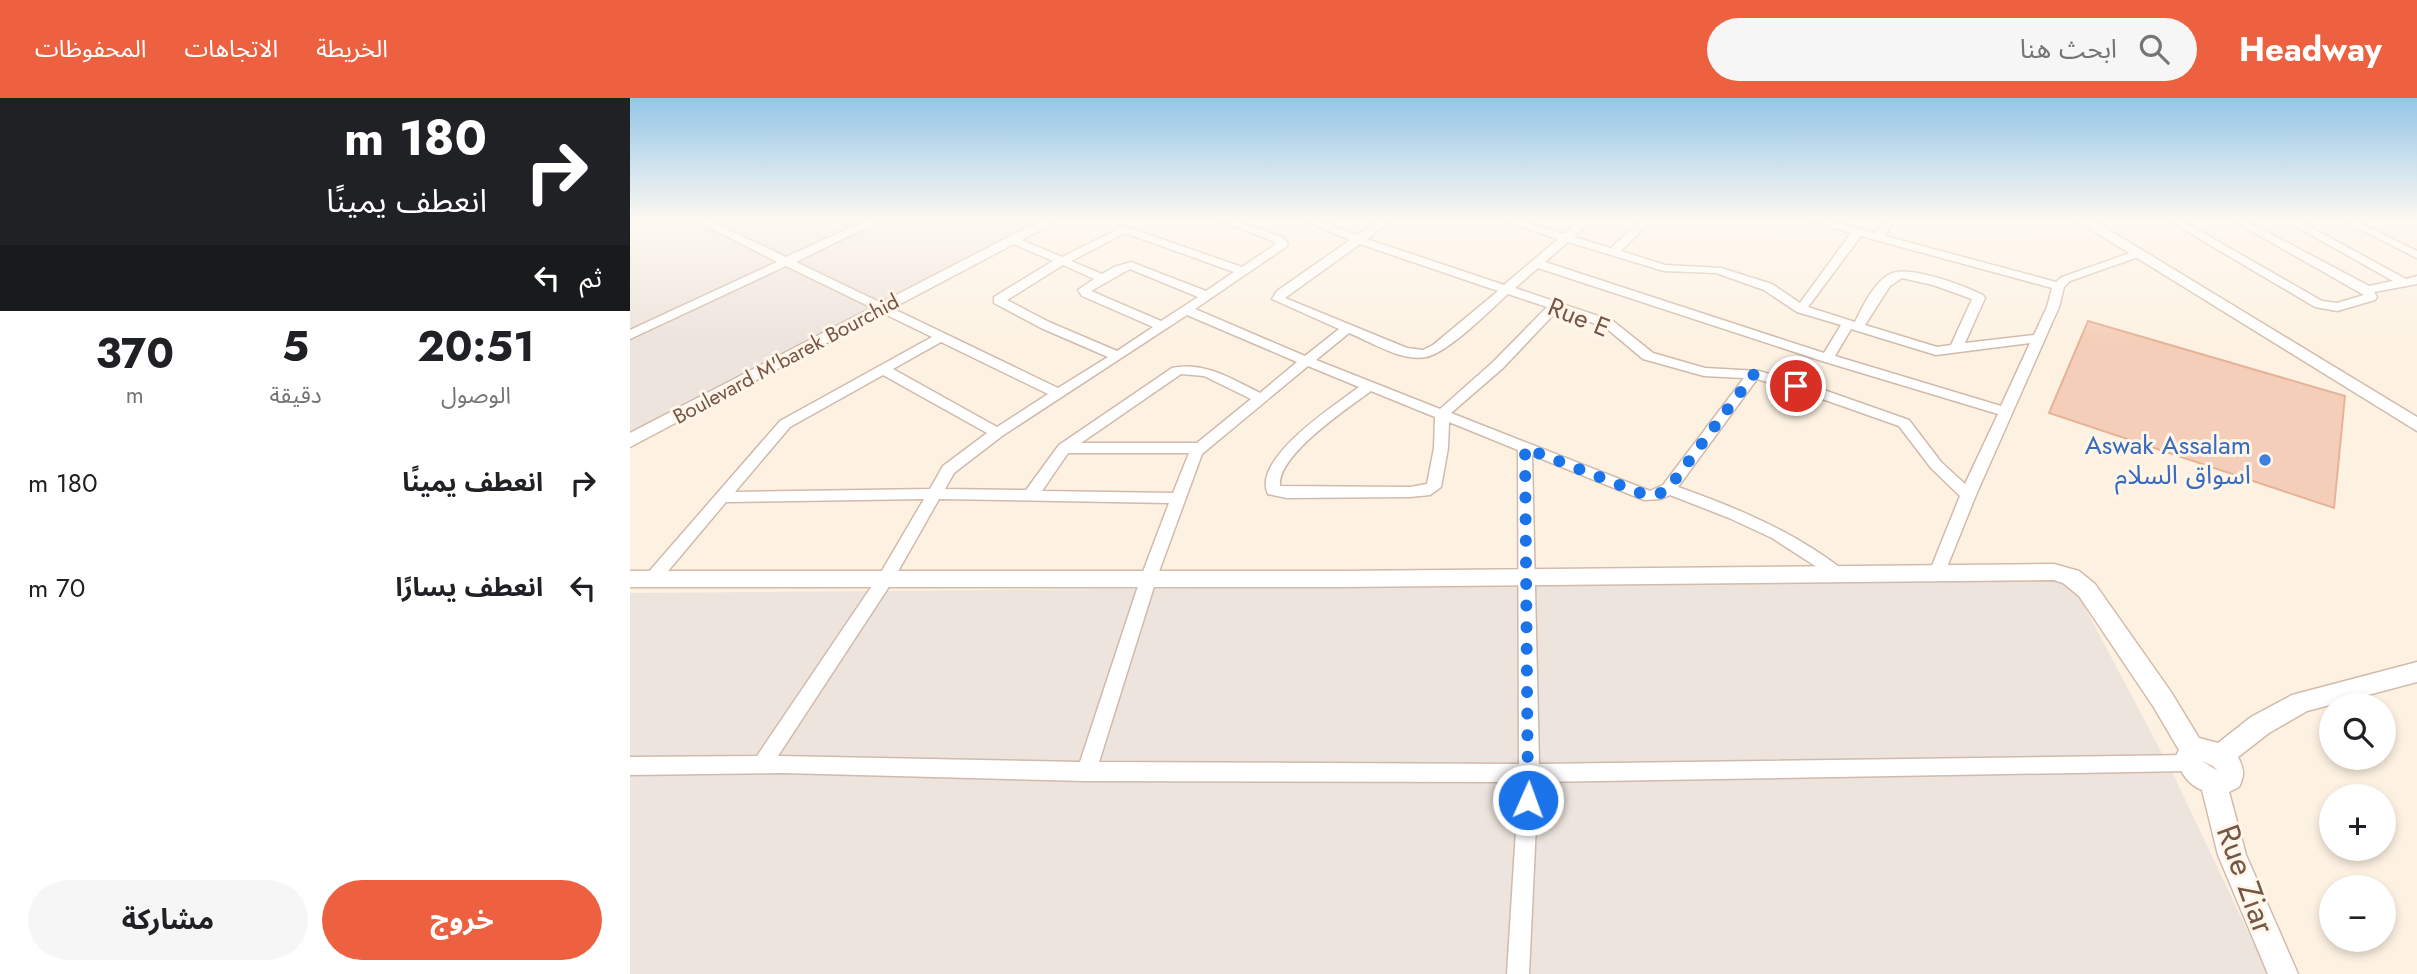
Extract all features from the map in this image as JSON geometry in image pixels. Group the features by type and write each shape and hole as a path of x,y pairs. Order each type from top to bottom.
{"street":[{"path":"782,260 1059,394"},
{"path":"630,335 791,260"},
{"name":"Boulevard M'barek Bourchid","path":"630,441 975,260"},
{"path":"1212,260 1243,271"},
{"path":"763,763 886,578 932,494 952,466 997,433 1118,356 1260,260"},
{"path":"1331,260 1278,298 1283,303 1404,351 1428,353 1438,348 1539,260"},
{"name":"Rue E","path":"1418,260 1611,326 1648,356 1704,372 1754,374 1816,392 1904,424 1936,466 1968,495"},
{"path":"1636,260 1664,268 1717,270 1768,287 1801,309 1936,351 2038,338"},
{"path":"1801,309 1837,260"},
{"path":"1962,260 2058,286"},
{"path":"1937,573 1968,495 2053,307 2058,286 2070,276 2119,260"},
{"path":"2147,260 2288,339"},
{"path":"2164,260 2378,393 2417,425"},
{"path":"2242,260 2319,304 2337,307 2369,299 2371,294 2367,290 2311,260"},
{"path":"2368,260 2411,282"},
{"path":"1102,278 1062,261 998,302 1118,356"},
{"path":"1535,263 1828,358 2007,412"},
{"path":"1161,326 1086,293 1085,288 1123,267 1134,266 1207,296"},
{"path":"1828,358 1891,278 1899,274 1979,298 1956,349"},
{"path":"2367,290 2411,282"},
{"path":"1368,386 1288,452 1272,473 1270,484 1273,490 1286,493 1430,490 1436,482 1442,414 1498,365 1555,306"},
{"path":"1185,309 1306,361 1646,495 1657,495 1668,489 1754,374"},
{"path":"1086,772 1149,577 1177,498 1199,448 1347,328"},
{"path":"652,579 785,424 941,337"},
{"path":"883,369 997,433"},
{"path":"1031,495 1064,448 1180,370 1191,369 1259,398"},
{"path":"2378,393 2417,409"},
{"path":"1064,448 1199,448"},
{"path":"1518,974 1529,775 1525,448"},
{"path":"1668,489 1720,507 1793,541 1836,574"},
{"path":"725,497 932,494 1177,498"},
{"path":"630,579 1340,579 2040,571 2065,575 2077,581 2096,603 2162,699 2199,775 2217,769 2260,725 2301,702 2417,672"},
{"path":"630,765 763,763 1086,772 1529,775 2191,757"},
{"name":"Rue Ziar","path":"2217,769 2232,855 2283,974"}],"shaded area":[{"path":"630,260 960,260 630,436"},
{"path":"2071,581 2174,776 2268,974 630,974 630,593"}],"building":[{"name":"Aswak Assalam اسواق السلام","path":"2088,321 2345,396 2334,508 2049,413"}],"place":[{"name":"Aswak Assalam اسواق السلام","path":"2265,460"}],"route":[{"path":"1528,800 1525,448 1643,494 1657,495 1668,489 1754,374 1796,386"}]}
